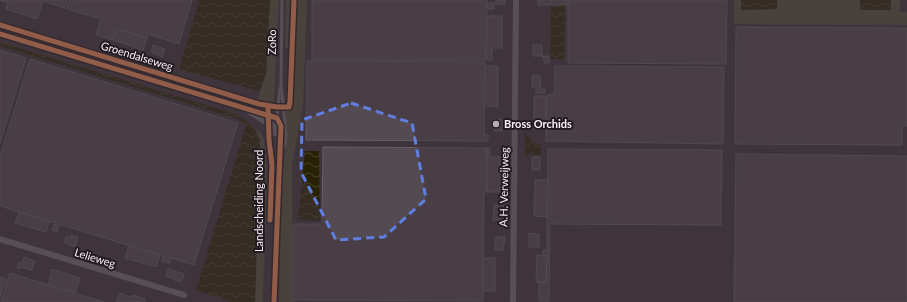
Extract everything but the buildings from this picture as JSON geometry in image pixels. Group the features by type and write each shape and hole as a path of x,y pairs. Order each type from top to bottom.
{"street":[{"name":"A.H. Verweijweg","path":"513,302 516,0"},
{"name":"Groendalseweg","path":"0,34 113,67 250,111 277,118"},
{"name":"Groendalseweg","path":"250,111 275,127 276,133"},
{"path":"277,118 276,145 279,152"},
{"path":"274,302 281,126 277,118"},
{"name":"Lelieweg","path":"0,239 184,295"}],"lane":[{"name":"ZoRo","path":"277,118 281,84 282,0"},
{"name":"ZoRo","path":"279,152 285,145 286,135 281,84"}],"highlighted area":[{"path":"351,103 412,123 426,199 384,237 336,240 301,172 302,120"}],"shaded area":[{"path":"270,0 279,0 274,102 257,100 266,74"},
{"path":"286,0 291,0 289,48 285,48"},
{"path":"296,0 307,0 303,105 292,165 293,302 279,302 282,174 287,138 286,109"},
{"path":"734,0 741,0 741,10 777,9 777,0 860,0 860,10 891,10 891,0 900,0 900,12 907,12 907,25 734,24"},
{"path":"256,130 261,133 264,143 267,186 263,302 255,302 260,141"}],"water":[{"path":"199,0 270,0 266,74 259,91 179,69"},
{"path":"741,0 777,0 777,9 741,10"},
{"path":"860,0 891,0 891,10 860,10"},
{"path":"565,5 564,59 550,59 551,6"},
{"path":"0,42 232,113 242,118 252,127 260,141 255,302 231,302 196,290 246,125 238,119 0,46"},
{"path":"525,132 531,141 541,145 541,155 525,155"},
{"path":"305,151 319,151 320,221 298,220"}],"cycle path":[{"path":"0,25 259,104 289,107 294,0"},
{"path":"0,34 277,118 281,126 274,302"},
{"name":"Landscheiding Noord","path":"268,108 269,140 272,165 270,220"}],"place":[{"name":"Bross Orchids","path":"496,124"}]}
